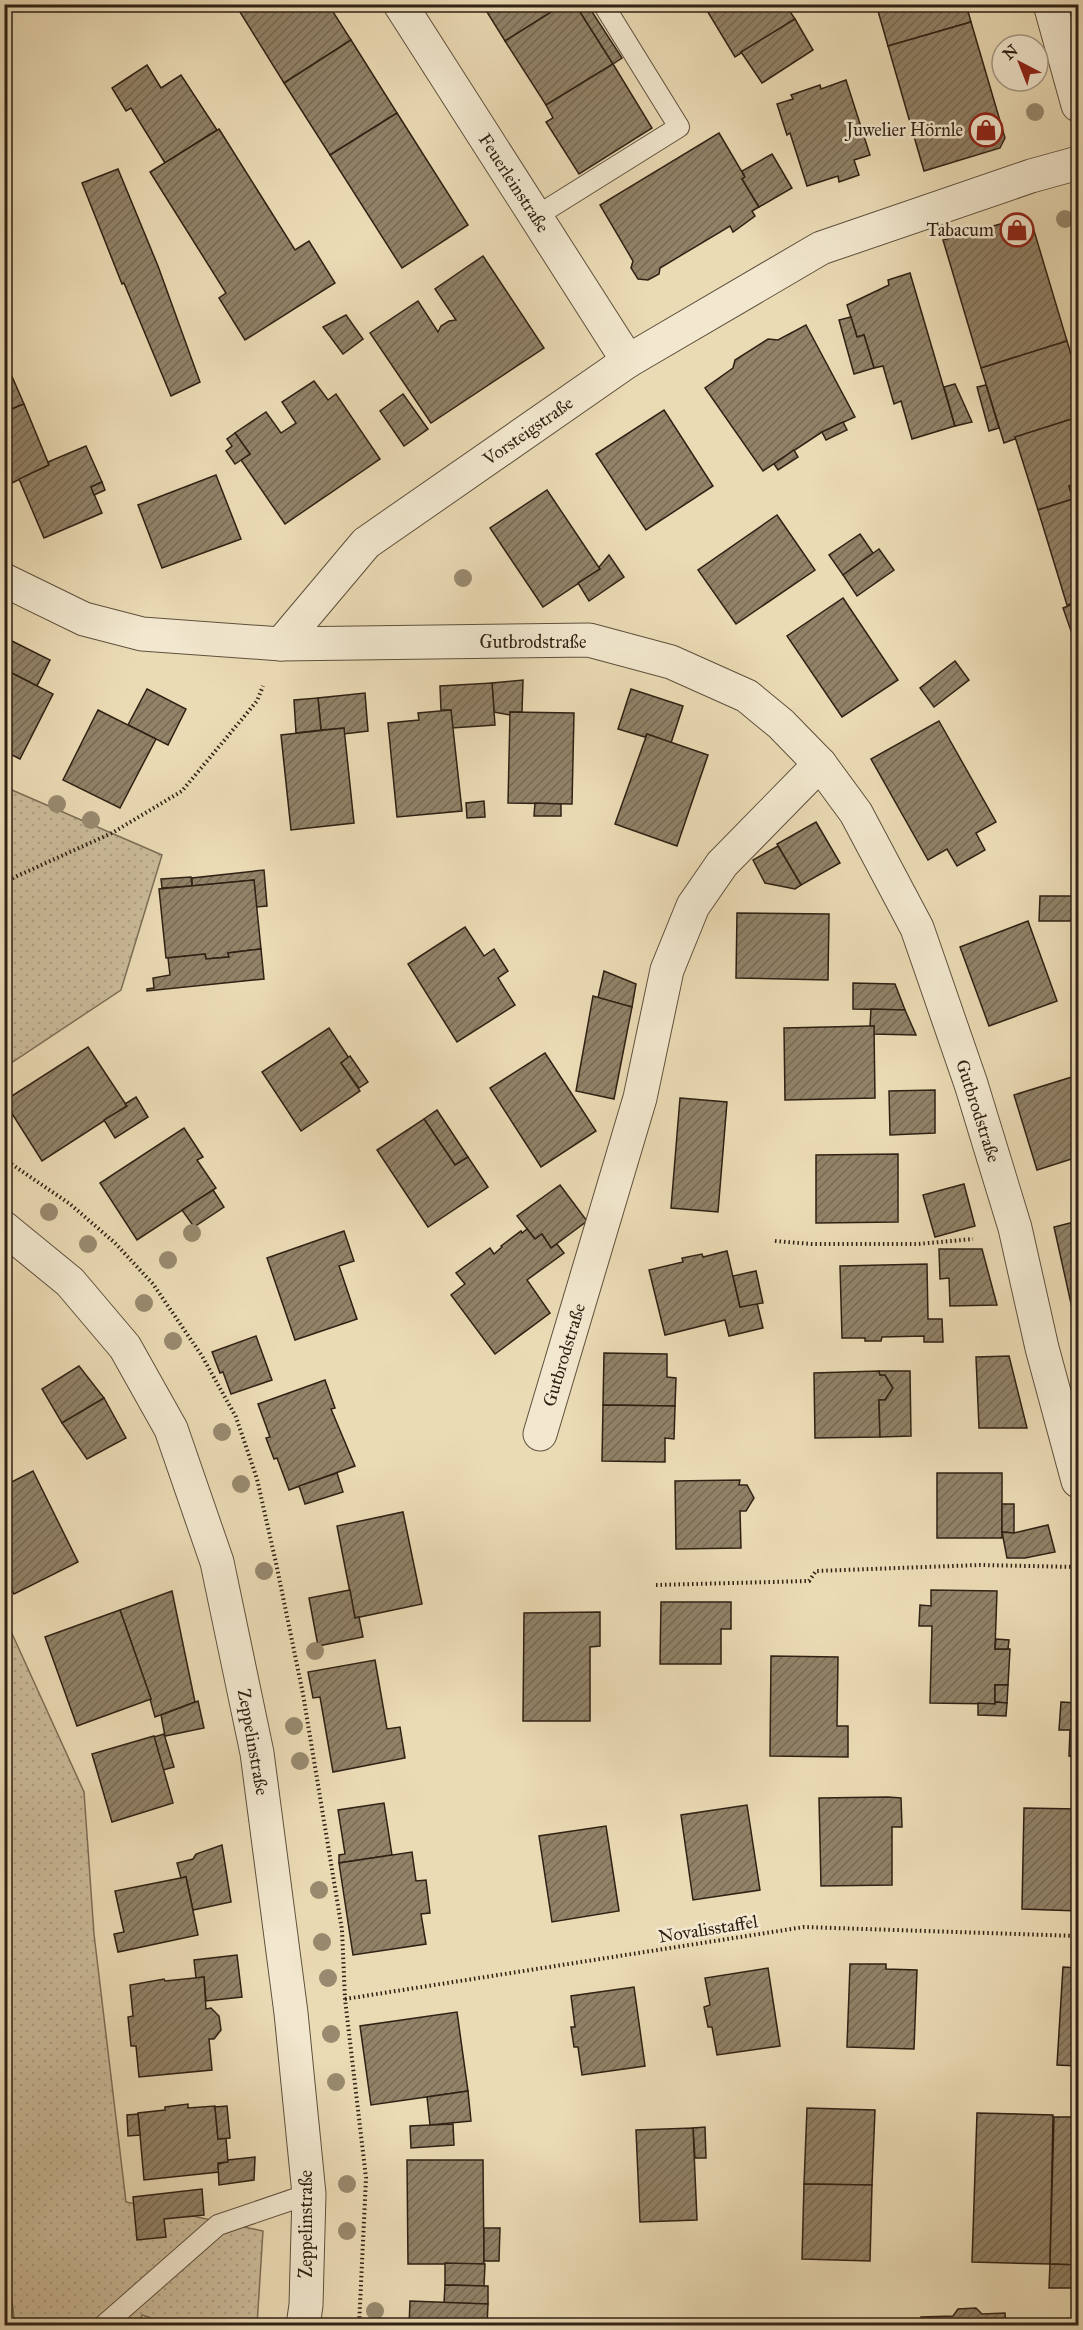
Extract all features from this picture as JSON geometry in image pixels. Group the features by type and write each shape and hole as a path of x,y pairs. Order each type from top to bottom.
{"street":[{"name":"Feuerleinstraße","path":"400,4 628,361"},
{"path":"1050,4 1078,105"},
{"name":"Vorsteigstraße","path":"281,644 366,543 628,361 821,248 1031,176 1078,163"},
{"path":"4,580 84,619 142,634 281,644"},
{"name":"Gutbrodstraße","path":"281,644 589,640 671,662 747,696 782,724 820,764 856,813 917,928 970,1084 1015,1228 1042,1348 1078,1480"},
{"name":"Gutbrodstraße","path":"540,1434 640,1098 667,970 684,927 693,906 722,864 820,764"},
{"name":"Zeppelinstraße","path":"4,1228 70,1282 125,1347 171,1429 217,1562 257,1753 291,2013 309,2194 306,2305 303,2325"}],"lane":[{"path":"535,217 679,127 603,4"},
{"path":"103,2325 218,2225 309,2194"}],"path":[{"path":"4,882 112,833 182,791 257,701"},
{"path":"775,1241 811,1244 918,1244 971,1239"},
{"path":"656,1585 809,1581 816,1571 980,1565 1078,1567"},
{"name":"Novalisstaffel","path":"345,1999 804,1927 1078,1936"}],"shaded area":[{"path":"5,787 162,855 121,990 5,1067"},
{"path":"4,1616 84,1792 94,1934 126,2202 263,2231 257,2325 172,2325 142,2315 138,2325 15,2325 4,2241"}],"building":[{"path":"235,4 328,4 351,40 284,83"},
{"path":"482,4 564,4 505,41"},
{"path":"564,4 575,4 613,64 546,105 505,41"},
{"path":"575,4 587,4 622,58 613,64"},
{"path":"703,4 785,4 795,19 735,57"},
{"path":"876,4 966,4 971,22 888,46"},
{"path":"795,19 813,50 762,83 741,52"},
{"path":"971,22 1005,138 1000,148 924,171 888,46"},
{"path":"351,40 397,113 330,155 284,83"},
{"path":"613,64 652,128 579,174 546,122 553,118 546,105"},
{"path":"147,65 161,88 181,75 217,130 165,163 131,108 126,111 112,88"},
{"path":"846,80 870,155 854,160 859,175 839,182 838,176 807,186 790,133 787,135 777,104 793,99 791,95 820,85 821,89"},
{"path":"397,113 468,225 402,268 330,155"},
{"path":"219,129 295,250 309,241 335,283 245,340 219,298 226,293 150,172"},
{"path":"719,133 745,177 742,179 759,207 752,211 755,216 733,232 730,226 660,268 659,274 648,280 638,279 631,268 633,261 600,205"},
{"path":"772,154 792,188 759,207 742,179 745,177 742,171"},
{"path":"118,169 158,266 200,382 171,396 124,283 122,284 82,183"},
{"path":"1022,218 1032,224 1067,341 981,368 943,240"},
{"path":"483,256 544,348 431,423 370,333 418,301 438,332 441,326 456,320 435,289"},
{"path":"910,273 955,426 912,439 901,401 894,404 883,366 874,368 864,335 857,337 847,305 889,285 888,280"},
{"path":"346,315 363,339 343,354 323,327"},
{"path":"851,317 857,337 864,335 874,368 854,374 839,320"},
{"path":"806,325 855,417 822,432 763,471 705,388 733,368 735,360 768,339 778,340"},
{"path":"1067,341 1078,377 1078,417 1015,437 1004,443 981,368"},
{"path":"4,358 24,404 4,412"},
{"path":"314,381 328,400 336,394 380,459 285,524 241,460 250,454 235,433 266,412 281,433 296,423 282,402"},
{"path":"955,384 972,422 955,426 944,387"},
{"path":"986,385 999,428 989,431 977,387"},
{"path":"403,394 428,429 404,446 380,411"},
{"path":"24,404 49,465 4,487 4,412"},
{"path":"664,410 713,486 646,530 596,454"},
{"path":"1078,417 1078,483 1069,486 1073,499 1038,510 1015,437"},
{"path":"843,422 847,430 826,440 822,432"},
{"path":"235,433 250,454 235,464 226,451 232,446 227,439"},
{"path":"86,446 102,482 91,487 102,513 44,538 19,479 49,465 48,462"},
{"path":"794,450 798,457 778,470 774,464"},
{"path":"216,475 241,539 162,568 138,505"},
{"path":"102,482 105,490 94,495 91,487"},
{"path":"1078,483 1078,602 1067,605 1038,510 1073,499 1069,486"},
{"path":"547,490 600,569 543,607 490,528"},
{"path":"777,515 815,570 736,624 698,570"},
{"path":"860,534 873,553 843,575 829,555"},
{"path":"879,549 894,570 857,596 843,575"},
{"path":"609,555 624,577 589,601 578,583 600,569 599,567"},
{"path":"843,598 898,680 842,717 787,636"},
{"path":"1078,602 1078,651 1063,608"},
{"path":"8,639 50,660 37,686 4,669 4,645"},
{"path":"955,661 969,680 934,707 920,688"},
{"path":"4,669 53,694 20,759 4,751"},
{"path":"523,680 522,712 510,712 510,715 494,712 492,683"},
{"path":"492,683 495,725 452,728 451,710 441,710 440,686"},
{"path":"147,689 186,709 168,745 128,725"},
{"path":"631,689 683,706 671,743 647,734 645,737 618,729"},
{"path":"365,693 368,731 344,734 344,728 321,730 318,698"},
{"path":"318,698 321,730 296,733 294,700"},
{"path":"98,710 156,739 120,808 63,780"},
{"path":"451,710 462,811 397,817 388,723 419,720 418,713"},
{"path":"510,712 574,713 572,804 508,803"},
{"path":"939,721 996,822 976,833 985,850 957,866 947,849 928,860 871,759"},
{"path":"344,728 354,823 291,830 281,735"},
{"path":"647,734 708,755 677,846 615,824"},
{"path":"484,801 485,817 467,818 466,803"},
{"path":"535,803 561,804 561,816 534,816"},
{"path":"816,822 840,863 801,885 777,844"},
{"path":"778,846 801,885 795,889 765,883 753,860"},
{"path":"264,870 267,906 256,907 254,880 192,886 192,878"},
{"path":"191,877 192,886 162,888 161,879"},
{"path":"254,880 261,949 228,953 229,957 206,959 205,954 166,958 159,889"},
{"path":"1040,896 1078,896 1078,921 1039,921"},
{"path":"737,913 829,914 828,980 736,978"},
{"path":"1028,921 1057,1001 989,1026 960,947"},
{"path":"465,927 484,956 494,949 508,971 498,978 515,1005 457,1042 408,964"},
{"path":"261,949 264,979 147,991 147,989 154,988 153,978 170,975 168,958 205,954 206,959 229,957 228,953"},
{"path":"604,971 636,984 632,1007 598,998"},
{"path":"853,983 895,984 905,1010 853,1009"},
{"path":"593,996 632,1007 614,1099 576,1091"},
{"path":"871,1009 905,1010 916,1035 873,1034 874,1026 870,1026"},
{"path":"874,1026 875,1098 785,1100 784,1028"},
{"path":"329,1028 349,1058 341,1063 360,1091 301,1131 262,1072"},
{"path":"88,1047 127,1106 42,1161 4,1101"},
{"path":"545,1053 596,1131 541,1167 490,1088"},
{"path":"350,1056 368,1082 359,1088 341,1063"},
{"path":"1075,1076 1078,1085 1078,1157 1037,1170 1014,1095"},
{"path":"935,1090 935,1133 890,1135 889,1091"},
{"path":"136,1097 148,1117 115,1138 104,1120 127,1106 125,1104"},
{"path":"680,1098 727,1102 718,1212 671,1208"},
{"path":"437,1110 468,1157 455,1165 424,1119"},
{"path":"424,1119 455,1165 468,1157 488,1187 428,1227 377,1150"},
{"path":"184,1128 203,1157 197,1160 216,1188 137,1240 100,1183"},
{"path":"898,1154 898,1222 816,1223 816,1155"},
{"path":"964,1184 975,1226 935,1237 923,1195"},
{"path":"560,1185 587,1221 551,1248 542,1234 535,1239 517,1216"},
{"path":"213,1190 224,1207 194,1227 182,1210"},
{"path":"1078,1221 1078,1335 1054,1227"},
{"path":"527,1229 535,1239 542,1234 551,1248 557,1244 564,1253 527,1280 550,1313 495,1354 451,1295 465,1284 456,1273 490,1248 494,1254 501,1246"},
{"path":"344,1231 354,1261 339,1266 357,1319 295,1340 267,1258"},
{"path":"939,1249 982,1249 997,1305 950,1306 949,1278 940,1279"},
{"path":"727,1251 740,1307 757,1303 763,1328 729,1336 725,1320 665,1335 649,1270 683,1262 682,1258 702,1254 703,1257"},
{"path":"927,1264 928,1319 942,1319 943,1342 924,1342 924,1336 882,1337 881,1341 842,1338 840,1266"},
{"path":"756,1271 763,1303 740,1307 733,1276"},
{"path":"256,1336 272,1380 231,1394 212,1352"},
{"path":"604,1353 667,1354 667,1377 676,1378 675,1406 603,1405"},
{"path":"1009,1356 1027,1428 979,1428 976,1357"},
{"path":"79,1366 104,1398 62,1423 42,1389"},
{"path":"879,1371 880,1375 885,1375 893,1388 885,1400 879,1400 880,1437 815,1438 814,1373"},
{"path":"879,1371 910,1371 911,1436 880,1437 879,1400 885,1400 893,1388 885,1375 880,1375"},
{"path":"325,1380 335,1408 331,1409 355,1466 289,1490 277,1458 274,1459 266,1438 270,1437 258,1404"},
{"path":"104,1398 126,1438 87,1459 62,1423"},
{"path":"603,1405 675,1406 674,1439 665,1438 665,1462 602,1461"},
{"path":"33,1471 78,1562 14,1594 4,1576 4,1486"},
{"path":"337,1473 343,1492 305,1504 299,1486"},
{"path":"937,1473 1002,1473 1002,1538 937,1538"},
{"path":"740,1480 739,1485 747,1485 754,1498 746,1511 740,1511 741,1548 676,1549 675,1481"},
{"path":"1002,1504 1014,1504 1014,1533 1002,1532"},
{"path":"403,1512 422,1604 355,1618 337,1526"},
{"path":"1048,1525 1055,1552 1025,1558 1007,1558 1002,1532 1014,1533"},
{"path":"350,1590 355,1618 359,1617 363,1637 318,1646 309,1598"},
{"path":"931,1590 997,1591 995,1649 1010,1649 1008,1685 995,1685 995,1704 930,1703 932,1626 919,1626 920,1605 931,1606"},
{"path":"172,1591 195,1702 155,1717 120,1610"},
{"path":"661,1602 731,1602 731,1629 721,1629 721,1664 660,1664"},
{"path":"120,1610 151,1699 77,1726 45,1637"},
{"path":"600,1612 600,1646 590,1647 590,1721 523,1721 524,1613"},
{"path":"996,1639 1009,1640 1008,1649 995,1649"},
{"path":"771,1656 838,1657 837,1726 848,1726 848,1757 770,1756"},
{"path":"375,1660 387,1729 400,1727 405,1758 333,1772 320,1697 313,1698 308,1672"},
{"path":"995,1685 1008,1685 1007,1703 995,1702"},
{"path":"198,1701 204,1728 165,1736 161,1715"},
{"path":"995,1702 1007,1703 1006,1716 978,1715 978,1703 995,1704"},
{"path":"1061,1702 1078,1703 1078,1757 1069,1756 1070,1730 1059,1730"},
{"path":"164,1734 174,1767 163,1770 154,1737"},
{"path":"154,1736 173,1803 112,1822 92,1754"},
{"path":"819,1798 901,1798 902,1827 892,1827 892,1885 821,1886"},
{"path":"384,1803 392,1855 339,1863 339,1855 345,1854 338,1810"},
{"path":"747,1805 760,1890 693,1900 681,1815"},
{"path":"1024,1808 1078,1809 1078,1911 1022,1909"},
{"path":"606,1826 619,1911 552,1922 539,1836"},
{"path":"222,1845 231,1902 193,1910 186,1877 181,1878 177,1863 193,1859 196,1854"},
{"path":"412,1852 416,1881 426,1880 430,1913 421,1914 426,1944 353,1955 339,1863"},
{"path":"186,1877 198,1935 118,1952 114,1934 124,1932 115,1891"},
{"path":"237,1955 242,1997 206,2001 204,1977 196,1978 194,1960"},
{"path":"850,1964 886,1964 886,1969 917,1970 914,2049 847,2047"},
{"path":"1063,1967 1078,1968 1078,2066 1057,2065"},
{"path":"768,1968 780,2046 717,2055 712,2027 708,2027 704,2007 710,2005 705,1978"},
{"path":"204,1977 206,2009 211,2008 219,2016 221,2030 214,2039 209,2039 212,2070 139,2077 136,2046 131,2046 128,2017 133,2016 130,1985 164,1979 165,1981"},
{"path":"634,1987 645,2066 582,2075 578,2047 574,2047 571,2027 575,2027 571,1996"},
{"path":"457,2012 468,2091 371,2105 360,2026"},
{"path":"468,2091 471,2121 430,2125 427,2097"},
{"path":"188,2104 188,2108 215,2106 218,2139 226,2138 228,2162 218,2163 219,2172 144,2180 138,2113 165,2110 165,2107"},
{"path":"227,2106 230,2138 218,2139 215,2107"},
{"path":"807,2108 875,2110 872,2185 804,2184"},
{"path":"977,2113 1053,2115 1050,2264 972,2262"},
{"path":"138,2114 140,2135 128,2136 127,2115"},
{"path":"1054,2117 1078,2117 1078,2265 1050,2264"},
{"path":"453,2124 454,2145 411,2148 410,2126"},
{"path":"705,2127 706,2158 695,2158 693,2128"},
{"path":"693,2128 697,2220 640,2222 636,2130"},
{"path":"255,2157 254,2180 219,2185 218,2164 228,2162 228,2160"},
{"path":"407,2160 483,2160 484,2264 408,2264"},
{"path":"804,2184 872,2185 870,2261 802,2259"},
{"path":"202,2189 204,2215 164,2219 166,2237 137,2240 133,2197"},
{"path":"484,2228 500,2228 499,2261 484,2261"},
{"path":"445,2263 485,2264 484,2286 445,2285"},
{"path":"1050,2264 1078,2265 1078,2288 1049,2288"},
{"path":"4,2280 9,2326 4,2326"},
{"path":"445,2285 488,2286 488,2304 444,2303"},
{"path":"410,2301 488,2304 487,2326 409,2326"},
{"path":"976,2308 982,2314 1005,2313 1006,2326 922,2326 921,2317 953,2316 958,2309"}],"place":[{"name":"Juwelier Hörnle","path":"986,130"},
{"name":"Tabacum","path":"1017,230"}]}
